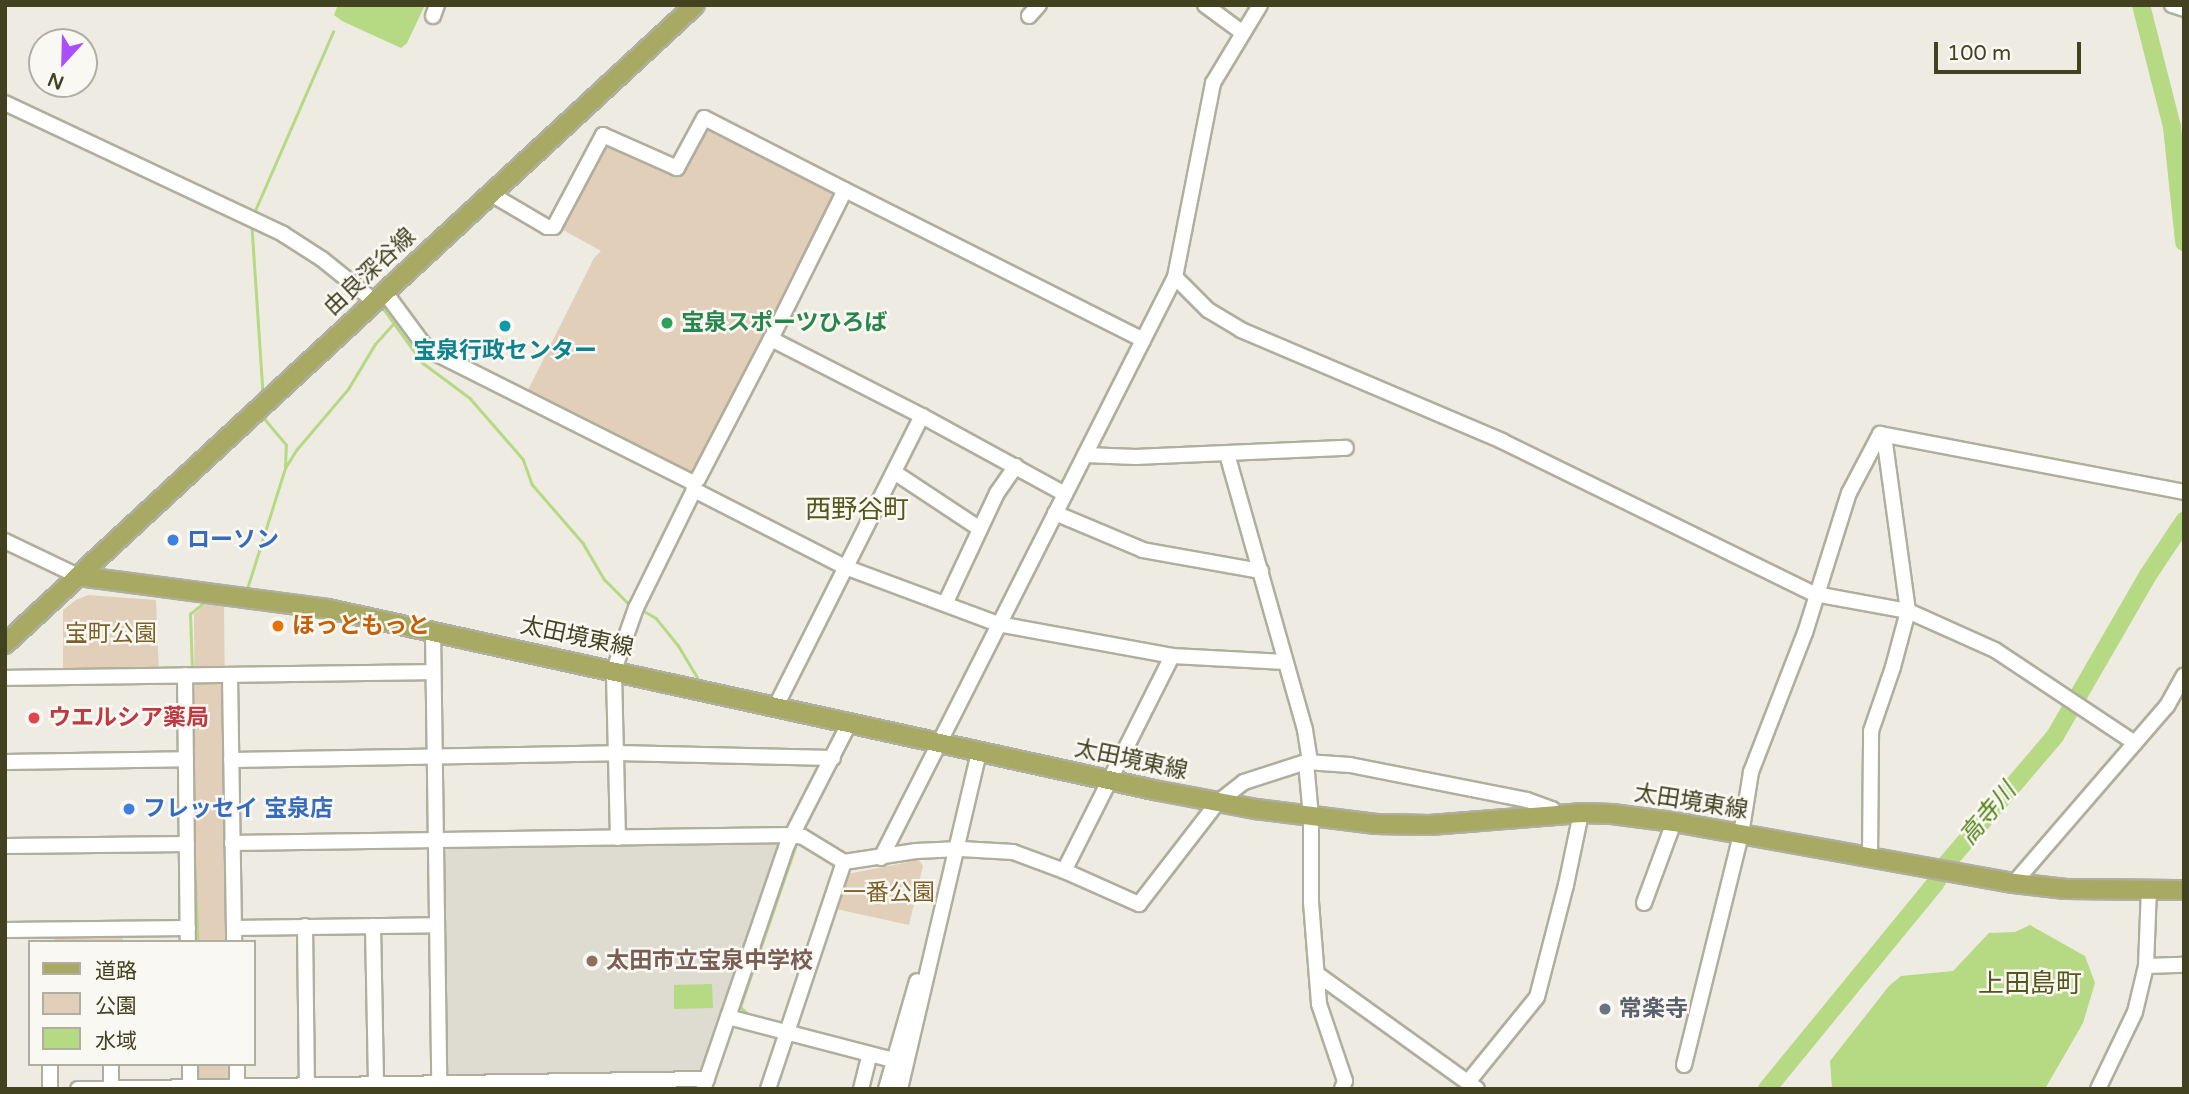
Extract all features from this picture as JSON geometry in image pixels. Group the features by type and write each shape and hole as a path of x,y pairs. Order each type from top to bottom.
{"main road":[{"name":"由良深谷線","path":"5,644 695,5"},
{"name":"太田境東線","path":"78,576 328,609 1217,803 1376,824 1430,825 1581,813 1674,821 2014,883 2066,889 2184,890"}],"street":[{"path":"1205,5 1243,33"},
{"path":"881,858 1175,277 1213,83 1260,5"},
{"path":"2172,5 2184,9"},
{"path":"5,103 264,224 379,296 424,345 435,353 845,567 998,624 1172,656 1286,662"},
{"path":"491,194 547,227 554,227 603,135 677,168 704,118 1143,340"},
{"path":"618,838 614,670 636,608 690,484 698,479 845,190"},
{"path":"1175,277 1208,310 1241,330 1502,441 1815,594 1908,611 1994,650 2135,743"},
{"path":"771,339 922,416 1065,494"},
{"path":"776,706 922,416"},
{"path":"1684,1065 1741,835 1751,772 1805,633 1815,594 1849,493 1880,434 2184,492"},
{"path":"1870,858 1871,731 1893,667 1908,611 1884,436"},
{"path":"1085,454 1227,454 1346,448"},
{"path":"1227,454 1305,730 1311,817 1311,902 1319,1004 1345,1081 1342,1089"},
{"path":"945,604 997,493 1016,466"},
{"path":"894,472 980,529"},
{"path":"1055,513 1143,551 1261,571"},
{"path":"5,541 78,576"},
{"path":"433,631 439,1086"},
{"path":"1064,870 1172,656"},
{"path":"5,678 433,672"},
{"path":"2014,883 2167,706 2184,675"},
{"path":"5,930 48,936 188,935 185,676"},
{"path":"230,676 234,935 305,926 437,925"},
{"path":"78,1089 307,1085 705,1084 767,898 792,835 850,722"},
{"path":"900,1089 979,751"},
{"path":"231,760 616,753 833,758"},
{"path":"5,762 186,759"},
{"path":"232,843 792,835 803,837 844,862 916,851 956,854 1013,852 1064,870 1139,904 1217,803 1244,782 1308,762 1349,765 1528,800 1552,809 1557,816"},
{"path":"1317,974 1472,1085 1537,997 1581,813"},
{"path":"1644,903 1674,821"},
{"path":"5,846 187,844"},
{"path":"886,1089 956,854"},
{"path":"768,1089 844,862"},
{"path":"2098,1089 2135,1012 2146,966 2148,889"},
{"path":"305,926 307,1085"},
{"path":"373,926 376,1086"},
{"path":"2146,966 2184,965"},
{"path":"728,1017 893,1060"},
{"path":"861,1089 870,1054"},
{"path":"50,1066 50,1089"},
{"path":"111,1066 111,1088"},
{"path":"190,1066 190,1087"},
{"path":"237,1066 237,1087"}],"shaded area":[{"name":"太田市立宝泉中学校","path":"776,839 781,845 700,1074 451,1076 446,1071 442,851 447,845"}],"green space":[{"name":"宝泉スポーツひろば","path":"708,126 838,191 839,196 693,477 527,392 594,258 601,251 563,230 561,225 605,140 609,139 680,175 703,128"},
{"name":"宝町公園","path":"88,595 156,600 159,672 63,673 63,610"},
{"path":"207,603 224,605 228,940 196,940 194,614"},
{"name":"一番公園","path":"919,860 923,866 909,925 836,909 847,874"},
{"path":"123,934 123,940 54,940 58,935"},
{"path":"197,1066 230,1066 230,1089 197,1089"}],"water":[{"path":"338,5 425,5 407,43 401,48 342,21 334,15"},
{"path":"2030,925 2085,956 2095,983 2083,1023 2045,1089 1832,1089 1830,1061 1889,986 1901,976 1953,971 1989,933 2015,932"},
{"path":"712,984 713,1008 674,1009 674,985"}],"waterway":[{"name":"高寺川","path":"2141,5 2172,127 2184,242"},
{"path":"253,215 333,32"},
{"path":"252,227 263,393"},
{"path":"387,303 383,308 423,363 470,398 523,459 532,484 583,543 604,579 629,604"},
{"path":"285,468 297,449 348,389 375,344 393,324"},
{"path":"246,592 285,468 286,445 265,420 264,414"},
{"name":"高寺川","path":"1767,1089 1935,884 1947,863 2055,736 2148,575 2184,521"},
{"path":"192,671 190,614 206,601"},
{"path":"644,611 656,618 678,645 699,680"},
{"path":"827,750 836,729"},
{"path":"788,825 819,766"},
{"path":"762,1019 747,1014 740,1007 795,847"},
{"path":"194,849 198,940"},
{"path":"198,1066 198,1077"}],"place":[{"name":"宝泉スポーツひろば","path":"667,323"},
{"name":"宝泉行政センター","path":"505,326"},
{"name":"ローソン","path":"173,540"},
{"name":"ほっともっと","path":"278,626"},
{"name":"ウエルシア薬局","path":"34,718"},
{"name":"フレッセイ 宝泉店","path":"129,809"},
{"name":"太田市立宝泉中学校","path":"592,961"},
{"name":"常楽寺","path":"1605,1009"}],"district":[{"name":"西野谷町","path":"857,510"},
{"name":"上田島町","path":"2030,984"}]}
